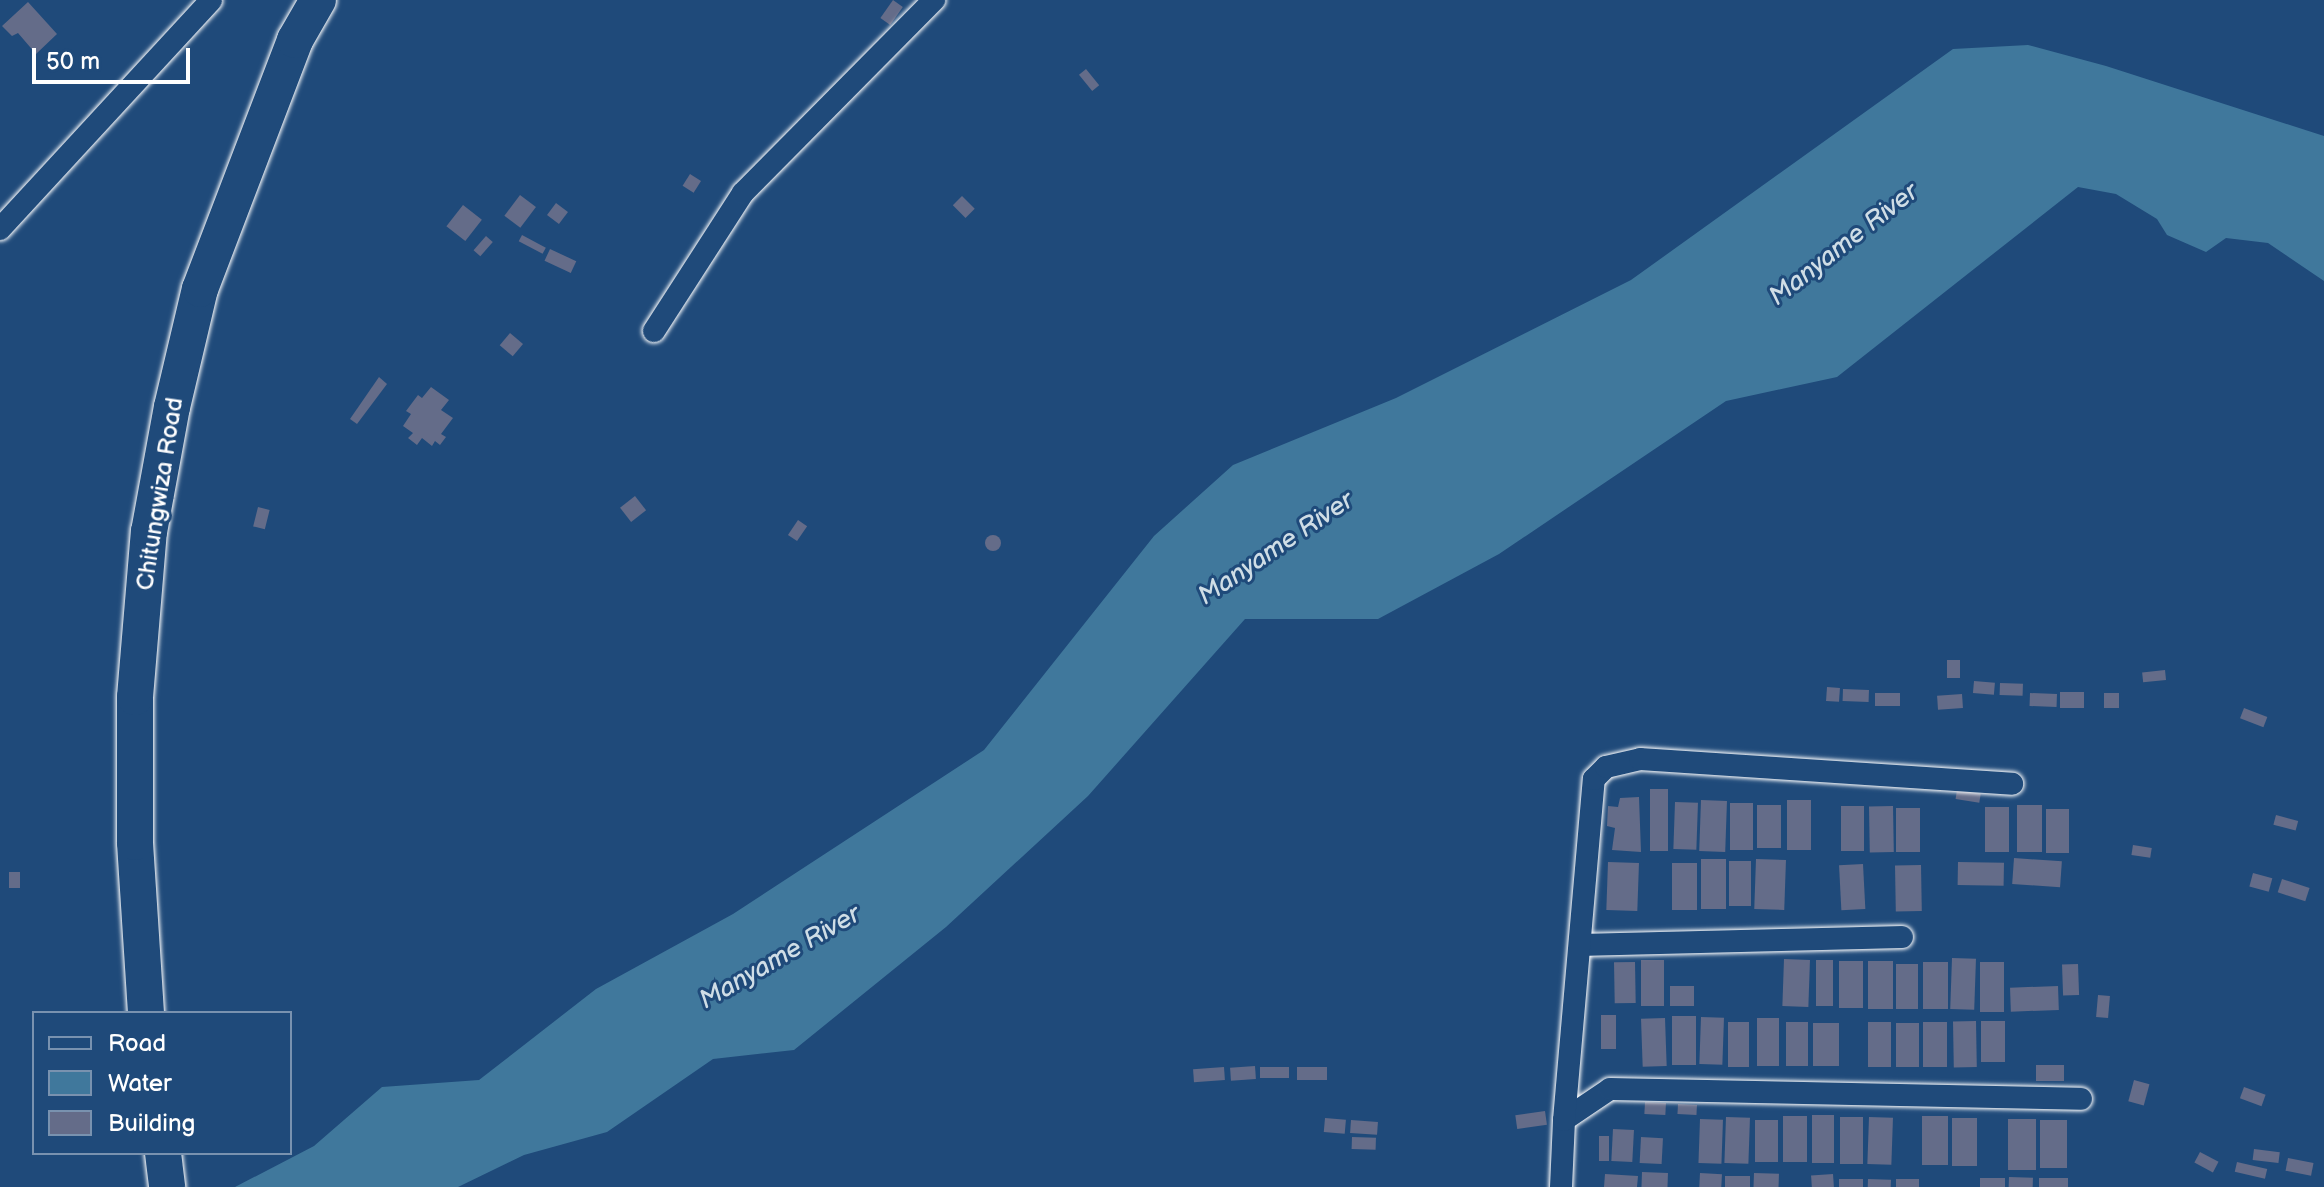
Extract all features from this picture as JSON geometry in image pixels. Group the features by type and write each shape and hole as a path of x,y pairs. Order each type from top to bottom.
{"main road":[{"name":"Chitungwiza Road","path":"146,1011 135,842 135,697 149,532 172,407 200,289 295,40 318,0"},
{"path":"163,1155 167,1187"}],"street":[{"path":"0,229 211,0"},
{"path":"654,331 743,193 934,0"},
{"path":"1561,1187 1564,1120 1594,779 1606,767 1640,759 2012,784"},
{"path":"1580,945 1902,937"},
{"path":"1564,1120 1610,1089 2081,1099"}],"water":[{"name":"Manyame River","path":"2028,45 2106,66 2324,136 2324,281 2268,243 2226,238 2206,252 2167,235 2157,219 2116,194 2078,187 1837,377 1726,401 1499,554 1378,619 1245,619 1088,796 946,927 794,1050 713,1059 607,1132 524,1155 458,1187 235,1187 314,1146 382,1087 479,1080 596,989 733,914 984,750 1154,536 1233,465 1396,398 1631,280 1953,49"}],"building":[{"path":"893,0 903,7 890,25 880,18"},
{"path":"28,2 57,34 36,54 18,33 12,36 2,26"},
{"path":"1086,69 1099,85 1092,91 1079,75"},
{"path":"690,174 701,181 694,193 683,186"},
{"path":"520,195 536,207 520,228 504,216"},
{"path":"962,196 975,209 966,218 953,205"},
{"path":"556,203 568,212 559,224 547,215"},
{"path":"463,205 482,220 465,241 446,226"},
{"path":"522,235 546,248 543,254 519,241"},
{"path":"486,236 493,242 480,256 474,250"},
{"path":"550,249 576,261 571,273 545,261"},
{"path":"510,333 523,344 513,356 500,345"},
{"path":"379,377 387,384 357,424 350,419"},
{"path":"431,387 449,400 441,410 453,418 441,434 446,437 440,445 435,441 432,446 422,438 417,445 408,438 413,433 403,426 411,414 406,411 418,395 422,398"},
{"path":"635,496 646,510 631,522 620,508"},
{"path":"258,507 270,510 265,529 253,526"},
{"path":"798,520 807,526 797,541 788,535"},
{"path":"990,535 996,535 1001,543 999,549 990,551 985,546 985,540"},
{"path":"1947,660 1960,660 1960,678 1947,678"},
{"path":"2165,670 2166,680 2143,682 2142,672"},
{"path":"1974,681 1995,683 1994,695 1973,693"},
{"path":"2000,683 2023,684 2023,696 2000,695"},
{"path":"1827,687 1840,688 1839,702 1826,701"},
{"path":"1843,689 1869,690 1869,702 1843,701"},
{"path":"2060,692 2084,692 2084,708 2060,708"},
{"path":"1875,693 1900,693 1900,706 1875,706"},
{"path":"2030,693 2057,694 2057,707 2030,706"},
{"path":"2104,693 2119,693 2119,708 2104,708"},
{"path":"1962,694 1963,708 1938,710 1937,696"},
{"path":"2244,708 2267,717 2263,727 2240,718"},
{"path":"1650,789 1668,789 1668,851 1650,851"},
{"path":"1957,790 1981,794 1979,803 1956,799"},
{"path":"1639,797 1641,852 1612,850 1615,828 1607,826 1608,806 1618,807 1620,798"},
{"path":"1701,800 1727,801 1725,852 1699,851"},
{"path":"1787,800 1811,800 1811,850 1787,850"},
{"path":"1675,802 1698,803 1696,850 1673,849"},
{"path":"1730,803 1753,803 1753,850 1730,850"},
{"path":"1757,805 1781,805 1781,848 1757,848"},
{"path":"2017,805 2042,805 2042,852 2017,852"},
{"path":"1841,806 1864,806 1864,851 1841,851"},
{"path":"1869,806 1893,806 1894,852 1870,852"},
{"path":"1985,807 2009,807 2009,852 1985,852"},
{"path":"1896,808 1920,808 1920,852 1896,852"},
{"path":"2046,809 2069,809 2069,853 2046,853"},
{"path":"2276,815 2298,821 2296,831 2273,825"},
{"path":"2133,845 2152,848 2150,858 2131,855"},
{"path":"2014,858 2062,861 2060,887 2012,884"},
{"path":"1701,859 1726,859 1726,909 1701,909"},
{"path":"1756,859 1786,860 1784,910 1754,909"},
{"path":"1729,861 1751,861 1751,906 1729,906"},
{"path":"1608,862 1639,863 1637,911 1606,910"},
{"path":"1958,862 2004,863 2004,886 1958,885"},
{"path":"1672,863 1697,863 1697,910 1672,910"},
{"path":"1863,864 1865,909 1841,910 1839,865"},
{"path":"1895,865 1921,865 1922,911 1896,911"},
{"path":"9,872 20,872 20,888 9,888"},
{"path":"2253,873 2272,878 2269,892 2249,887"},
{"path":"2282,879 2310,888 2305,901 2278,892"},
{"path":"1952,958 1976,959 1974,1010 1950,1009"},
{"path":"1784,959 1810,960 1808,1007 1782,1006"},
{"path":"1641,960 1664,960 1664,1006 1641,1006"},
{"path":"1816,960 1833,960 1833,1006 1816,1006"},
{"path":"1839,961 1863,961 1863,1008 1839,1008"},
{"path":"1868,961 1893,961 1893,1009 1868,1009"},
{"path":"1614,962 1635,962 1636,1003 1615,1003"},
{"path":"1923,962 1948,962 1948,1009 1923,1009"},
{"path":"1980,962 2004,962 2004,1012 1980,1012"},
{"path":"1896,964 1918,964 1918,1009 1896,1009"},
{"path":"2078,964 2079,995 2063,996 2062,965"},
{"path":"1670,986 1694,986 1694,1006 1670,1006"},
{"path":"2058,986 2059,1010 2011,1012 2010,988"},
{"path":"2098,995 2110,996 2108,1018 2096,1017"},
{"path":"1601,1015 1616,1015 1616,1049 1601,1049"},
{"path":"1672,1016 1696,1016 1696,1065 1672,1065"},
{"path":"1701,1017 1724,1018 1722,1065 1699,1064"},
{"path":"1665,1018 1667,1066 1643,1067 1641,1019"},
{"path":"1757,1018 1779,1018 1779,1066 1757,1066"},
{"path":"1953,1021 1976,1021 1977,1067 1954,1067"},
{"path":"1981,1021 2005,1021 2005,1062 1981,1062"},
{"path":"1728,1022 1749,1022 1749,1067 1728,1067"},
{"path":"1786,1022 1808,1022 1808,1066 1786,1066"},
{"path":"1868,1022 1891,1022 1891,1067 1868,1067"},
{"path":"1923,1022 1947,1022 1947,1067 1923,1067"},
{"path":"1813,1023 1839,1023 1839,1066 1813,1066"},
{"path":"1896,1023 1919,1023 1919,1067 1896,1067"},
{"path":"2036,1065 2064,1065 2064,1081 2036,1081"},
{"path":"1255,1066 1256,1079 1231,1081 1230,1068"},
{"path":"1224,1067 1225,1080 1194,1082 1193,1069"},
{"path":"1260,1067 1289,1067 1289,1078 1260,1078"},
{"path":"1297,1067 1327,1067 1327,1080 1297,1080"},
{"path":"2134,1080 2149,1084 2144,1105 2128,1101"},
{"path":"2244,1087 2266,1095 2262,1106 2240,1098"},
{"path":"1645,1102 1666,1103 1665,1115 1644,1114"},
{"path":"1678,1104 1697,1105 1696,1115 1677,1114"},
{"path":"1545,1111 1547,1125 1517,1129 1515,1115"},
{"path":"1812,1115 1834,1115 1834,1163 1812,1163"},
{"path":"1783,1116 1807,1116 1807,1162 1783,1162"},
{"path":"1922,1116 1948,1116 1948,1165 1922,1165"},
{"path":"1726,1117 1750,1118 1748,1164 1724,1163"},
{"path":"1840,1117 1863,1117 1863,1164 1840,1164"},
{"path":"1869,1117 1893,1118 1891,1165 1867,1164"},
{"path":"1325,1118 1346,1120 1345,1134 1324,1132"},
{"path":"1952,1118 1977,1118 1977,1166 1952,1166"},
{"path":"1700,1119 1723,1120 1721,1164 1698,1163"},
{"path":"2008,1119 2036,1119 2036,1170 2008,1170"},
{"path":"1351,1120 1378,1122 1377,1135 1350,1133"},
{"path":"1755,1120 1778,1120 1778,1162 1755,1162"},
{"path":"2040,1120 2067,1120 2067,1168 2040,1168"},
{"path":"1613,1129 1634,1130 1632,1162 1611,1161"},
{"path":"1599,1136 1609,1136 1609,1161 1599,1161"},
{"path":"1352,1137 1376,1138 1376,1150 1352,1149"},
{"path":"1641,1137 1663,1138 1662,1164 1640,1163"},
{"path":"2254,1149 2280,1152 2278,1163 2253,1160"},
{"path":"2200,1152 2219,1162 2213,1172 2194,1163"},
{"path":"2288,1158 2314,1163 2311,1176 2286,1171"},
{"path":"2237,1162 2267,1169 2265,1179 2235,1172"},
{"path":"1642,1172 1668,1173 1667,1187 1641,1187"},
{"path":"1700,1173 1722,1174 1721,1187 1699,1187"},
{"path":"1754,1173 1779,1174 1779,1187 1754,1187"},
{"path":"1605,1174 1638,1176 1637,1187 1604,1187"},
{"path":"1833,1174 1834,1187 1812,1187 1811,1176"},
{"path":"1725,1176 1750,1176 1750,1187 1725,1187"},
{"path":"2009,1177 2033,1178 2033,1187 2009,1187"},
{"path":"1980,1178 2005,1178 2005,1187 1980,1187"},
{"path":"2039,1178 2068,1178 2068,1187 2039,1187"},
{"path":"1839,1179 1863,1179 1863,1187 1839,1187"},
{"path":"1868,1179 1891,1180 1891,1187 1868,1187"},
{"path":"1896,1179 1919,1179 1919,1187 1896,1187"}]}
